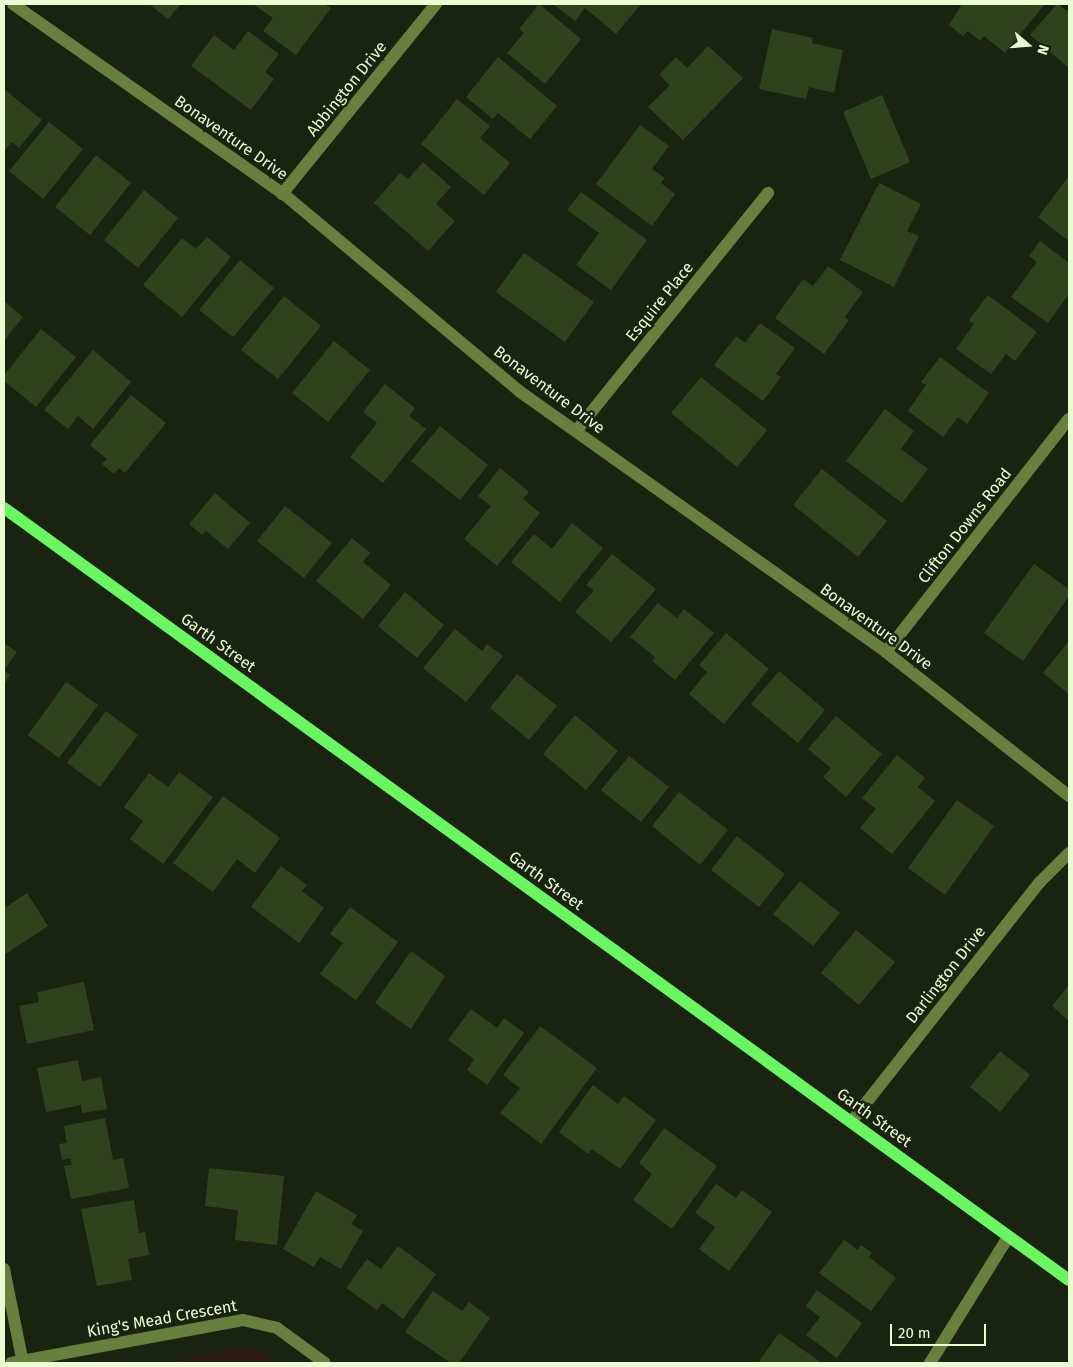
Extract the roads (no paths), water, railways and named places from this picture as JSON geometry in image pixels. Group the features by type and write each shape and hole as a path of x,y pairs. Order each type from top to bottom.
{"main road":[{"name":"Garth Street","path":"4,508 1069,1280"}],"street":[{"name":"Bonaventure Drive","path":"13,4 282,194 518,391 886,652 1069,796"},
{"name":"Abbington Drive","path":"282,194 436,4"},
{"name":"Esquire Place","path":"576,431 768,193"},
{"name":"Clifton Downs Road","path":"886,652 1069,419"},
{"name":"Darlington Drive","path":"851,1122 1040,882 1069,853"},
{"path":"930,1363 1008,1237"},
{"path":"4,1269 19,1362"},
{"name":"King's Mead Crescent","path":"19,1362 243,1320 277,1328 325,1363"}]}
